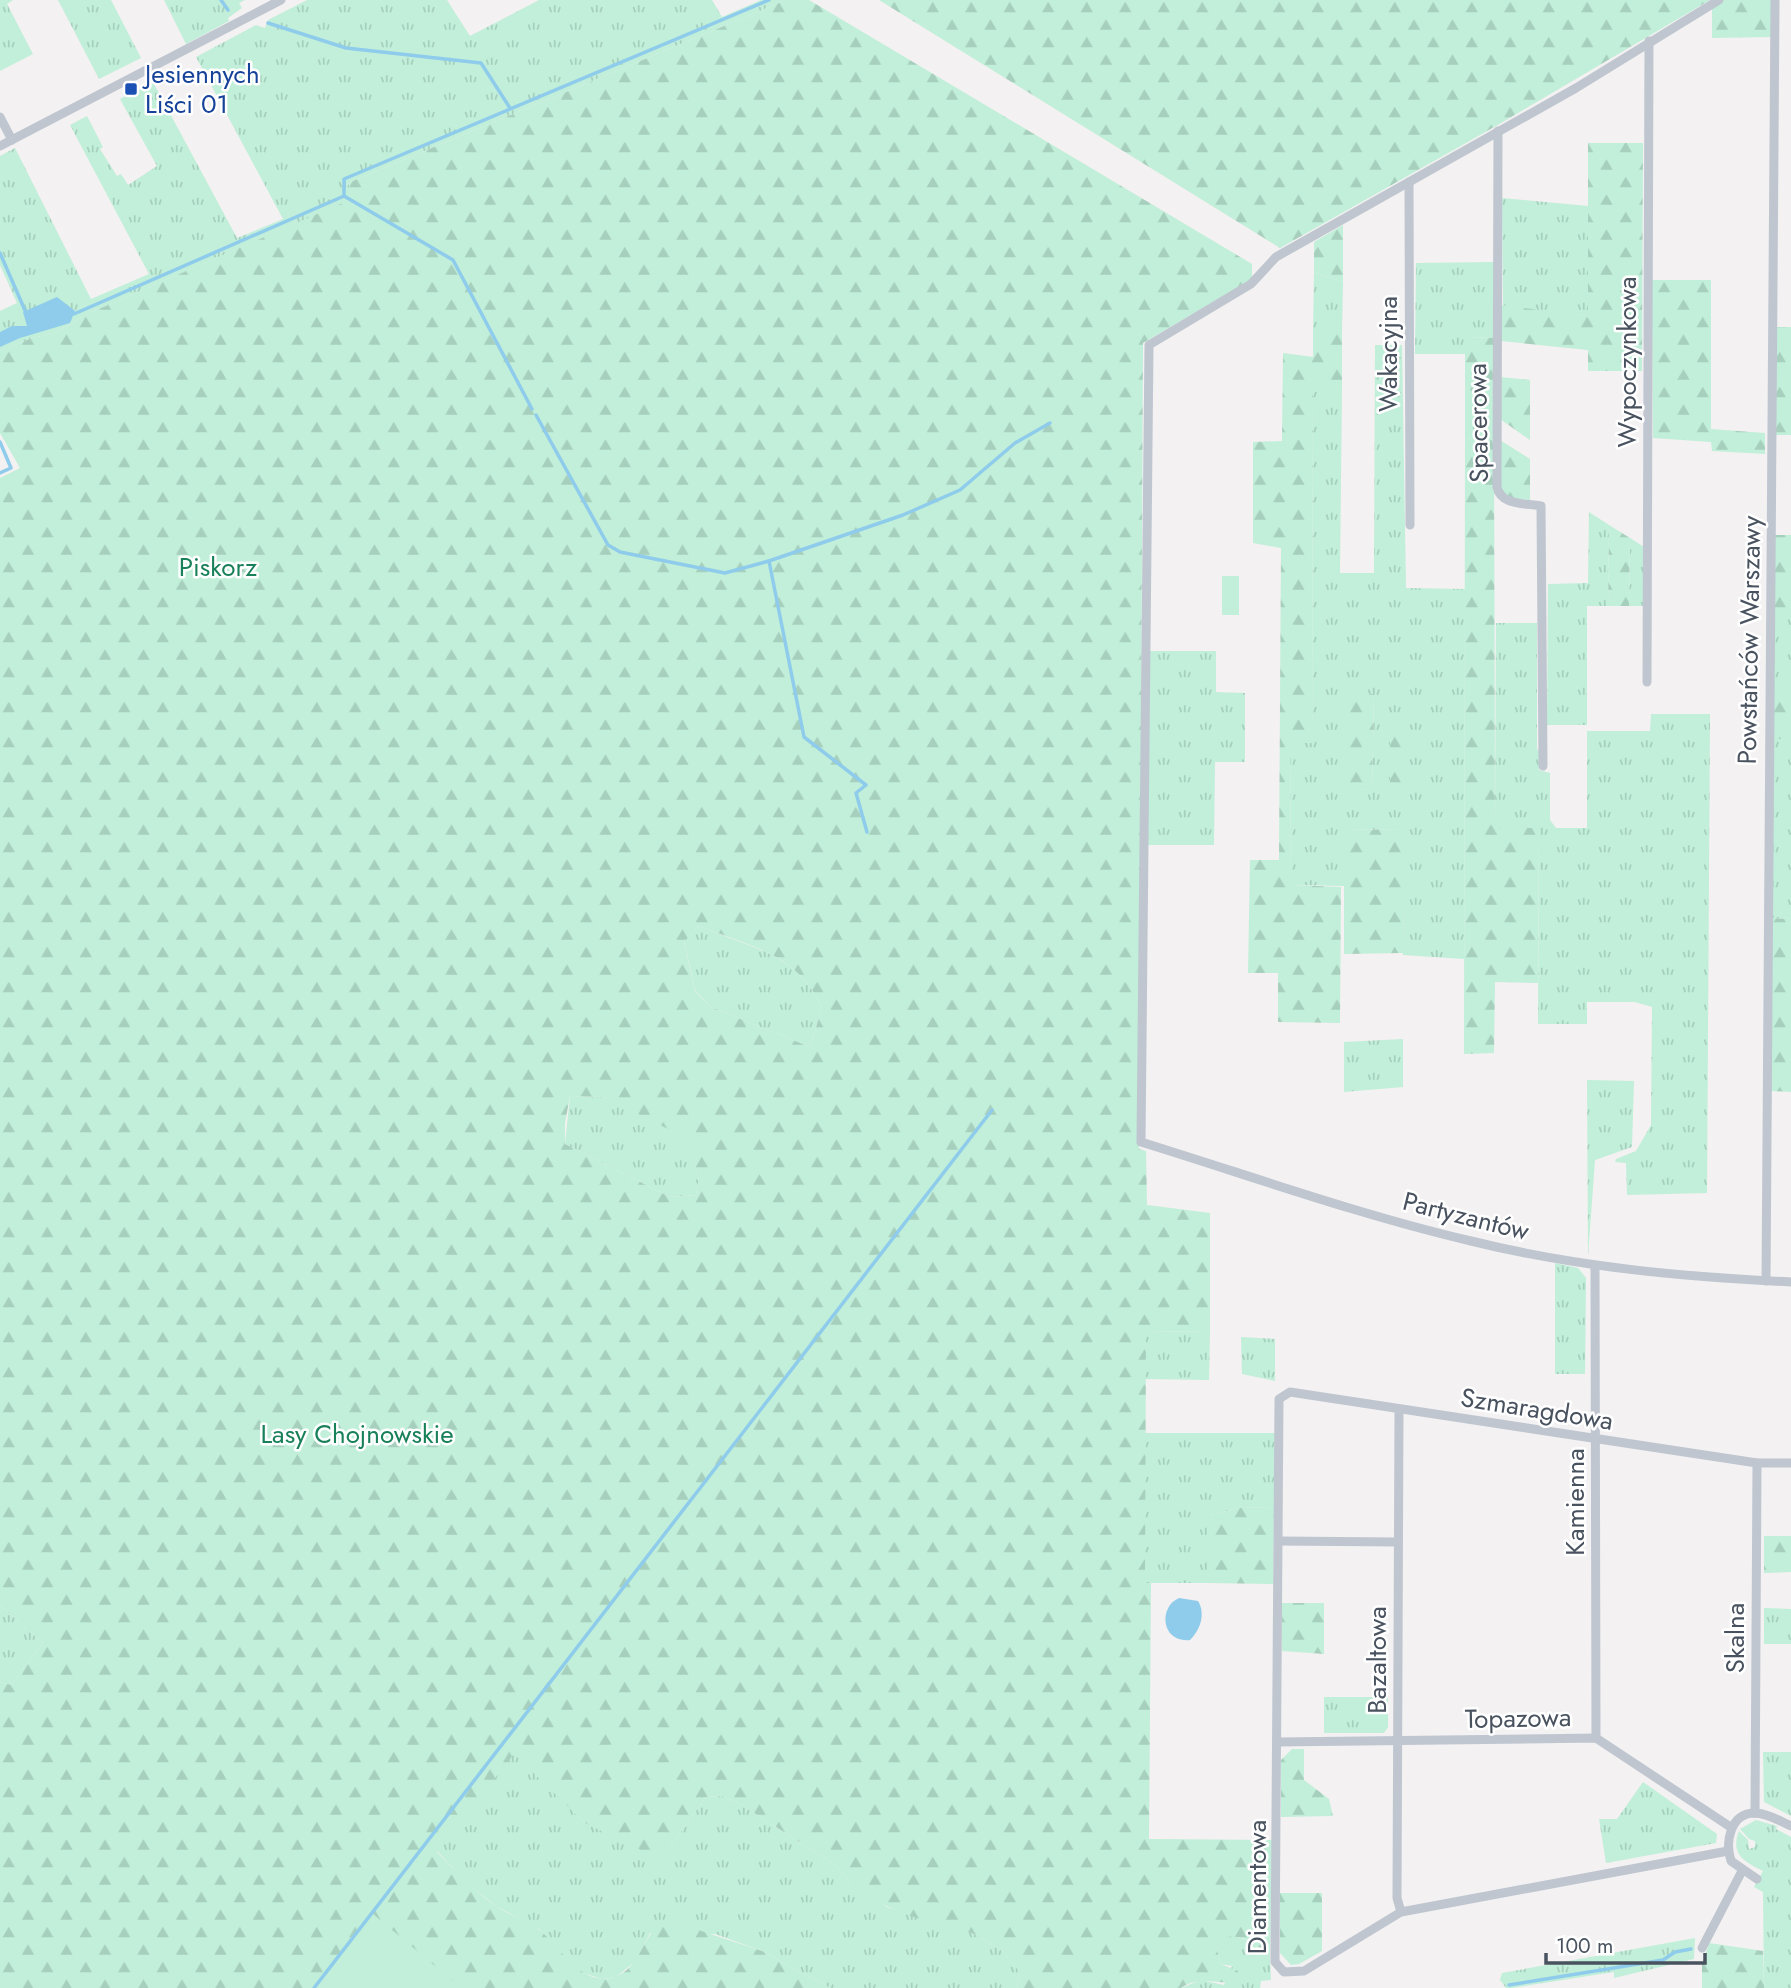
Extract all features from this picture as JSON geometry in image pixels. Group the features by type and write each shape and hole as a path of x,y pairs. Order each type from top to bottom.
{"street":[{"path":"0,146 281,0"},
{"path":"1409,182 1576,88 1719,0"},
{"name":"Powstańców Warszawy","path":"1766,1281 1775,0"},
{"name":"Wypoczynkowa","path":"1647,682 1649,41"},
{"path":"0,117 12,140"},
{"name":"Spacerowa","path":"1498,131 1497,487 1499,494 1506,500 1541,506 1543,766"},
{"name":"Partyzantów","path":"1409,182 1276,257 1251,284 1149,345 1142,1142 1407,1225 1473,1242 1595,1266 1791,1282"},
{"name":"Wakacyjna","path":"1409,182 1410,525"},
{"name":"Kamienna","path":"1595,1266 1596,1738"},
{"name":"Szmaragdowa","path":"1279,1399 1290,1392 1757,1463 1791,1463"},
{"name":"Diamentowa","path":"1279,1399 1278,1966 1287,1974 1304,1972 1401,1912 1728,1851"},
{"name":"Bazaltowa","path":"1399,1409 1397,1898 1401,1912"},
{"name":"Skalna","path":"1755,1813 1757,1463"},
{"path":"1279,1541 1398,1542"},
{"name":"Topazowa","path":"1278,1742 1596,1738 1732,1828"},
{"path":"1757,1879 1731,1861 1728,1838 1732,1828 1743,1817 1755,1813 1791,1826"},
{"path":"1702,1948 1742,1871"}],"green space":[{"path":"0,0 13,0 7,4 33,54 0,71"},
{"path":"58,0 111,0 141,58 99,79"},
{"path":"164,0 245,0 239,3 242,8 228,18 229,21 186,44"},
{"path":"307,0 447,0 470,36 539,0 712,0 722,17 761,0 786,0 348,183 355,198 92,312 52,334 32,338 0,351 0,311 17,303 0,265 0,156 15,148 91,299 149,274 70,125 87,116 103,147 100,149 117,176 121,174 128,185 157,166 120,99 153,82 237,238 283,219 196,57 256,25 265,28 268,20"},
{"name":"Lasy Chojnowskie","path":"786,0 809,0 1252,264 1252,279 1143,343 1139,1149 1146,1151 1147,1205 1210,1213 1210,1332 1146,1331 1145,1583 1151,1583 1149,1839 1272,1840 1270,1957 1254,1944 1236,1937 1221,1938 1217,1950 1221,1964 1238,1971 1239,1980 1226,1983 1197,1982 1181,1988 1017,1988 1019,1971 1002,1951 974,1934 910,1916 870,1899 850,1883 837,1866 737,1802 722,1796 706,1797 666,1852 647,1853 585,1823 514,1754 437,1852 488,1900 538,1929 581,1971 603,1979 623,1973 635,1961 658,1924 677,1923 762,1951 830,1988 0,1988 0,1682 11,1685 43,1643 0,1605 0,478 20,468 0,433 0,351 32,338 52,334 92,312 354,198 348,183","holes":["699,926 770,954 786,963 812,989 822,1008 810,1047 711,1007 695,991 684,942","570,1096 604,1097 684,1137 699,1176 696,1195 670,1197 565,1144 565,1123"]},
{"path":"879,0 1710,0 1496,126 1280,248"},
{"path":"1723,0 1772,0 1771,37 1712,38 1712,7"},
{"path":"1588,143 1643,143 1642,371 1588,371 1588,350 1501,341 1501,305 1588,316"},
{"path":"1502,198 1588,206 1588,316 1503,306"},
{"path":"1343,225 1343,282 1314,272 1314,242"},
{"path":"1494,262 1495,338 1465,337 1465,354 1415,354 1416,263"},
{"path":"1314,272 1343,282 1342,331 1313,331"},
{"path":"1652,280 1711,280 1711,429 1765,433 1765,454 1712,451 1711,442 1653,438"},
{"path":"1775,327 1791,327 1791,435 1775,435"},
{"path":"1313,331 1342,331 1342,386 1313,387 1312,743 1290,743 1291,885 1341,887 1340,1023 1278,1022 1278,973 1248,973 1250,860 1279,860 1281,548 1253,543 1253,442 1282,441 1283,353 1313,357"},
{"path":"1465,337 1495,338 1494,405 1465,387"},
{"path":"1375,345 1402,345 1406,588 1465,589 1464,959 1403,955 1404,829 1344,830 1344,886 1291,885 1290,743 1312,743 1313,386 1342,386 1340,573 1374,573","holes":["1345,694 1374,695 1372,789 1345,790","1404,728 1404,788 1390,788 1390,729"]},
{"path":"1500,377 1530,380 1530,440 1500,419"},
{"path":"1465,387 1494,405 1494,440 1465,438"},
{"path":"1465,438 1494,440 1495,828 1539,828 1538,983 1495,982 1494,1053 1464,1054"},
{"path":"1500,440 1530,459 1530,500 1508,498 1500,489"},
{"path":"1589,512 1609,525 1608,606 1587,606 1587,725 1547,725 1548,584 1588,583"},
{"path":"1609,525 1630,538 1629,606 1608,606"},
{"path":"1775,535 1791,535 1791,615 1774,615"},
{"path":"1630,538 1644,547 1644,606 1629,606"},
{"path":"1222,576 1239,576 1239,615 1222,615"},
{"path":"1774,615 1791,615 1791,679 1773,679"},
{"path":"1496,623 1537,623 1537,749 1539,770 1550,773 1550,820 1556,828 1587,828 1587,731 1650,731 1651,714 1710,714 1707,1193 1627,1195 1626,1163 1615,1162 1616,1159 1636,1151 1651,1125 1652,1007 1635,1002 1587,1002 1587,1024 1538,1024 1539,828 1495,828"},
{"path":"1149,651 1216,651 1216,692 1245,693 1245,762 1215,762 1214,845 1148,845"},
{"path":"1773,679 1791,679 1791,739 1773,739"},
{"path":"1345,694 1374,694 1372,789 1345,791"},
{"path":"1390,728 1405,728 1404,788 1390,788"},
{"path":"1773,739 1791,739 1791,919 1770,918"},
{"path":"1405,829 1403,953 1344,954 1344,830"},
{"path":"1770,918 1791,919 1791,1092 1771,1091"},
{"path":"699,926 770,954 786,963 812,989 822,1008 810,1047 711,1007 695,990 684,941"},
{"path":"1403,1039 1403,1087 1344,1092 1344,1042"},
{"path":"1587,1080 1634,1081 1632,1147 1595,1160 1588,1256"},
{"path":"570,1096 604,1097 684,1136 699,1176 696,1195 670,1197 565,1144"},
{"path":"1555,1263 1578,1268 1586,1278 1585,1374 1555,1374"},
{"path":"1146,1331 1210,1332 1209,1380 1145,1379"},
{"path":"1241,1337 1275,1339 1275,1381 1242,1374"},
{"path":"1145,1433 1275,1433 1274,1507 1238,1508 1208,1516 1208,1583 1145,1583"},
{"path":"1274,1507 1273,1584 1208,1583 1208,1516 1238,1508"},
{"path":"1764,1536 1791,1536 1791,1572 1764,1573"},
{"path":"1282,1603 1324,1603 1324,1654 1282,1651"},
{"path":"0,1605 43,1643 11,1685 0,1682"},
{"path":"1764,1608 1791,1609 1791,1644 1764,1644"},
{"path":"1324,1697 1388,1697 1388,1727 1384,1733 1324,1733"},
{"path":"1292,1749 1304,1749 1304,1780 1329,1799 1333,1816 1281,1817 1281,1760"},
{"path":"1763,1752 1791,1752 1791,1816 1764,1802"},
{"path":"514,1753 585,1823 666,1852 706,1797 722,1796 737,1802 837,1866 850,1883 887,1907 974,1934 1002,1951 1019,1971 1017,1988 830,1988 762,1951 715,1934 650,1933 636,1961 616,1977 602,1979 586,1974 575,1968 540,1930 496,1906 468,1884 437,1851"},
{"path":"1643,1782 1717,1834 1716,1843 1606,1863 1599,1819 1617,1819"},
{"path":"1756,1820 1777,1826 1776,1829 1791,1837 1791,1988 1764,1988 1763,1892 1754,1887 1763,1871 1740,1856 1736,1846 1739,1831 1748,1840 1749,1849 1755,1847 1755,1841 1749,1839 1740,1829"},
{"path":"1280,1893 1322,1893 1322,1951 1299,1964 1291,1965 1280,1953"},
{"path":"372,1913 461,1988 314,1988"},
{"path":"1232,1935 1252,1942 1270,1957 1271,1980 1261,1981 1260,1988 1181,1988 1201,1980 1224,1985 1232,1966 1221,1964 1217,1950 1221,1938"},
{"path":"1695,1938 1694,1959 1614,1978 1614,1972 1512,1988 1506,1988 1500,1980 1502,1973"},
{"path":"1709,1943 1763,1951 1764,1988 1702,1988 1702,1964"}],"water":[{"path":"57,297 75,311 70,323 0,347 0,332 12,326 27,326 23,312"},
{"path":"1179,1598 1198,1601 1202,1611 1197,1632 1190,1640 1173,1636 1166,1624 1168,1609"}],"waterway":[{"path":"221,0 228,10"},
{"path":"74,314 344,196 344,179 769,0"},
{"path":"268,23 346,48 481,63 510,108"},
{"path":"344,196 453,260 532,409"},
{"path":"0,253 27,315"},
{"path":"536,415 608,545 620,552 725,573 769,561 903,515 960,490 1015,443 1050,423"},
{"path":"0,442 11,468 0,473"},
{"path":"769,561 804,737 866,785 856,793 867,832"},
{"path":"314,1988 992,1110"},
{"path":"1509,1985 1663,1960 1675,1952 1691,1949"}],"place":[{"name":"Jesiennych Liści 01","path":"131,89"}],"park label":[{"name":"Piskorz","path":"218,567"}]}
